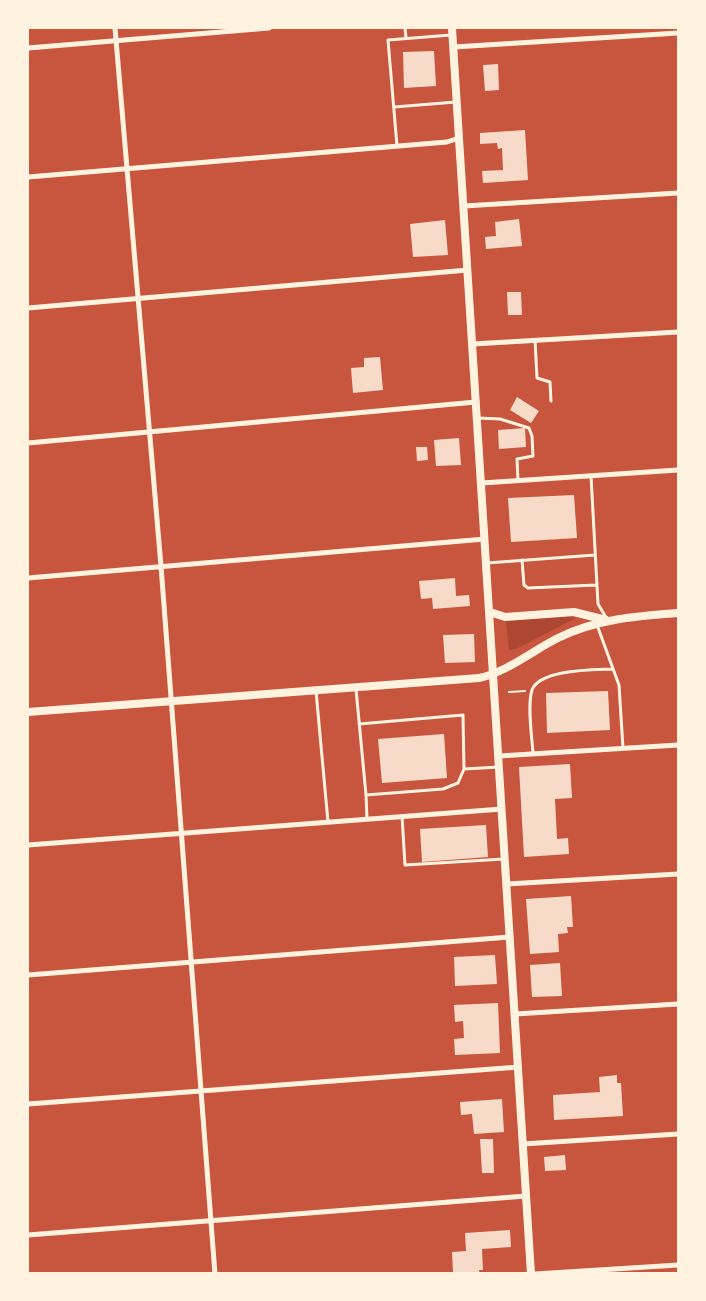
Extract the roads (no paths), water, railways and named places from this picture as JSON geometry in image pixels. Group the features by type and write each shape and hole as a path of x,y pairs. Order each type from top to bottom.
{"street":[{"path":"115,28 161,566 215,1274"},
{"path":"28,48 269,28"},
{"path":"453,31 531,1274"},
{"path":"454,47 678,33"},
{"path":"28,177 447,142 460,138"},
{"path":"464,206 678,193"},
{"path":"28,308 468,270"},
{"path":"473,344 678,332"},
{"path":"28,443 476,402"},
{"path":"482,483 678,470"},
{"path":"28,578 485,539"},
{"path":"490,612 505,617 574,612 608,621"},
{"path":"28,712 479,678 493,675 560,637 597,624 678,613"},
{"path":"499,756 678,744"},
{"path":"28,845 502,808"},
{"path":"507,884 678,874"},
{"path":"28,975 192,964 510,937"},
{"path":"515,1014 678,1004"},
{"path":"28,1104 519,1068"},
{"path":"523,1144 678,1134"},
{"path":"28,1235 526,1196"},
{"path":"534,1274 678,1265"}],"lane":[{"path":"405,28 406,38"},
{"path":"397,146 388,40 453,31"},
{"path":"394,108 457,102"},
{"path":"535,340 536,378 550,382 551,401"},
{"path":"477,418 500,419 529,428 532,436 533,456 517,459 518,480"},
{"path":"591,475 598,604 608,621"},
{"path":"487,563 595,555"},
{"path":"522,560 524,585 528,588 596,585"},
{"path":"597,624 619,685 623,748"},
{"path":"533,753 532,691 542,679 557,674 613,669"},
{"path":"356,687 367,819"},
{"path":"316,690 328,822"},
{"path":"359,724 463,715 464,769 458,783 443,789 366,795"},
{"path":"464,769 500,767"},
{"path":"402,815 405,866 505,859"}]}
